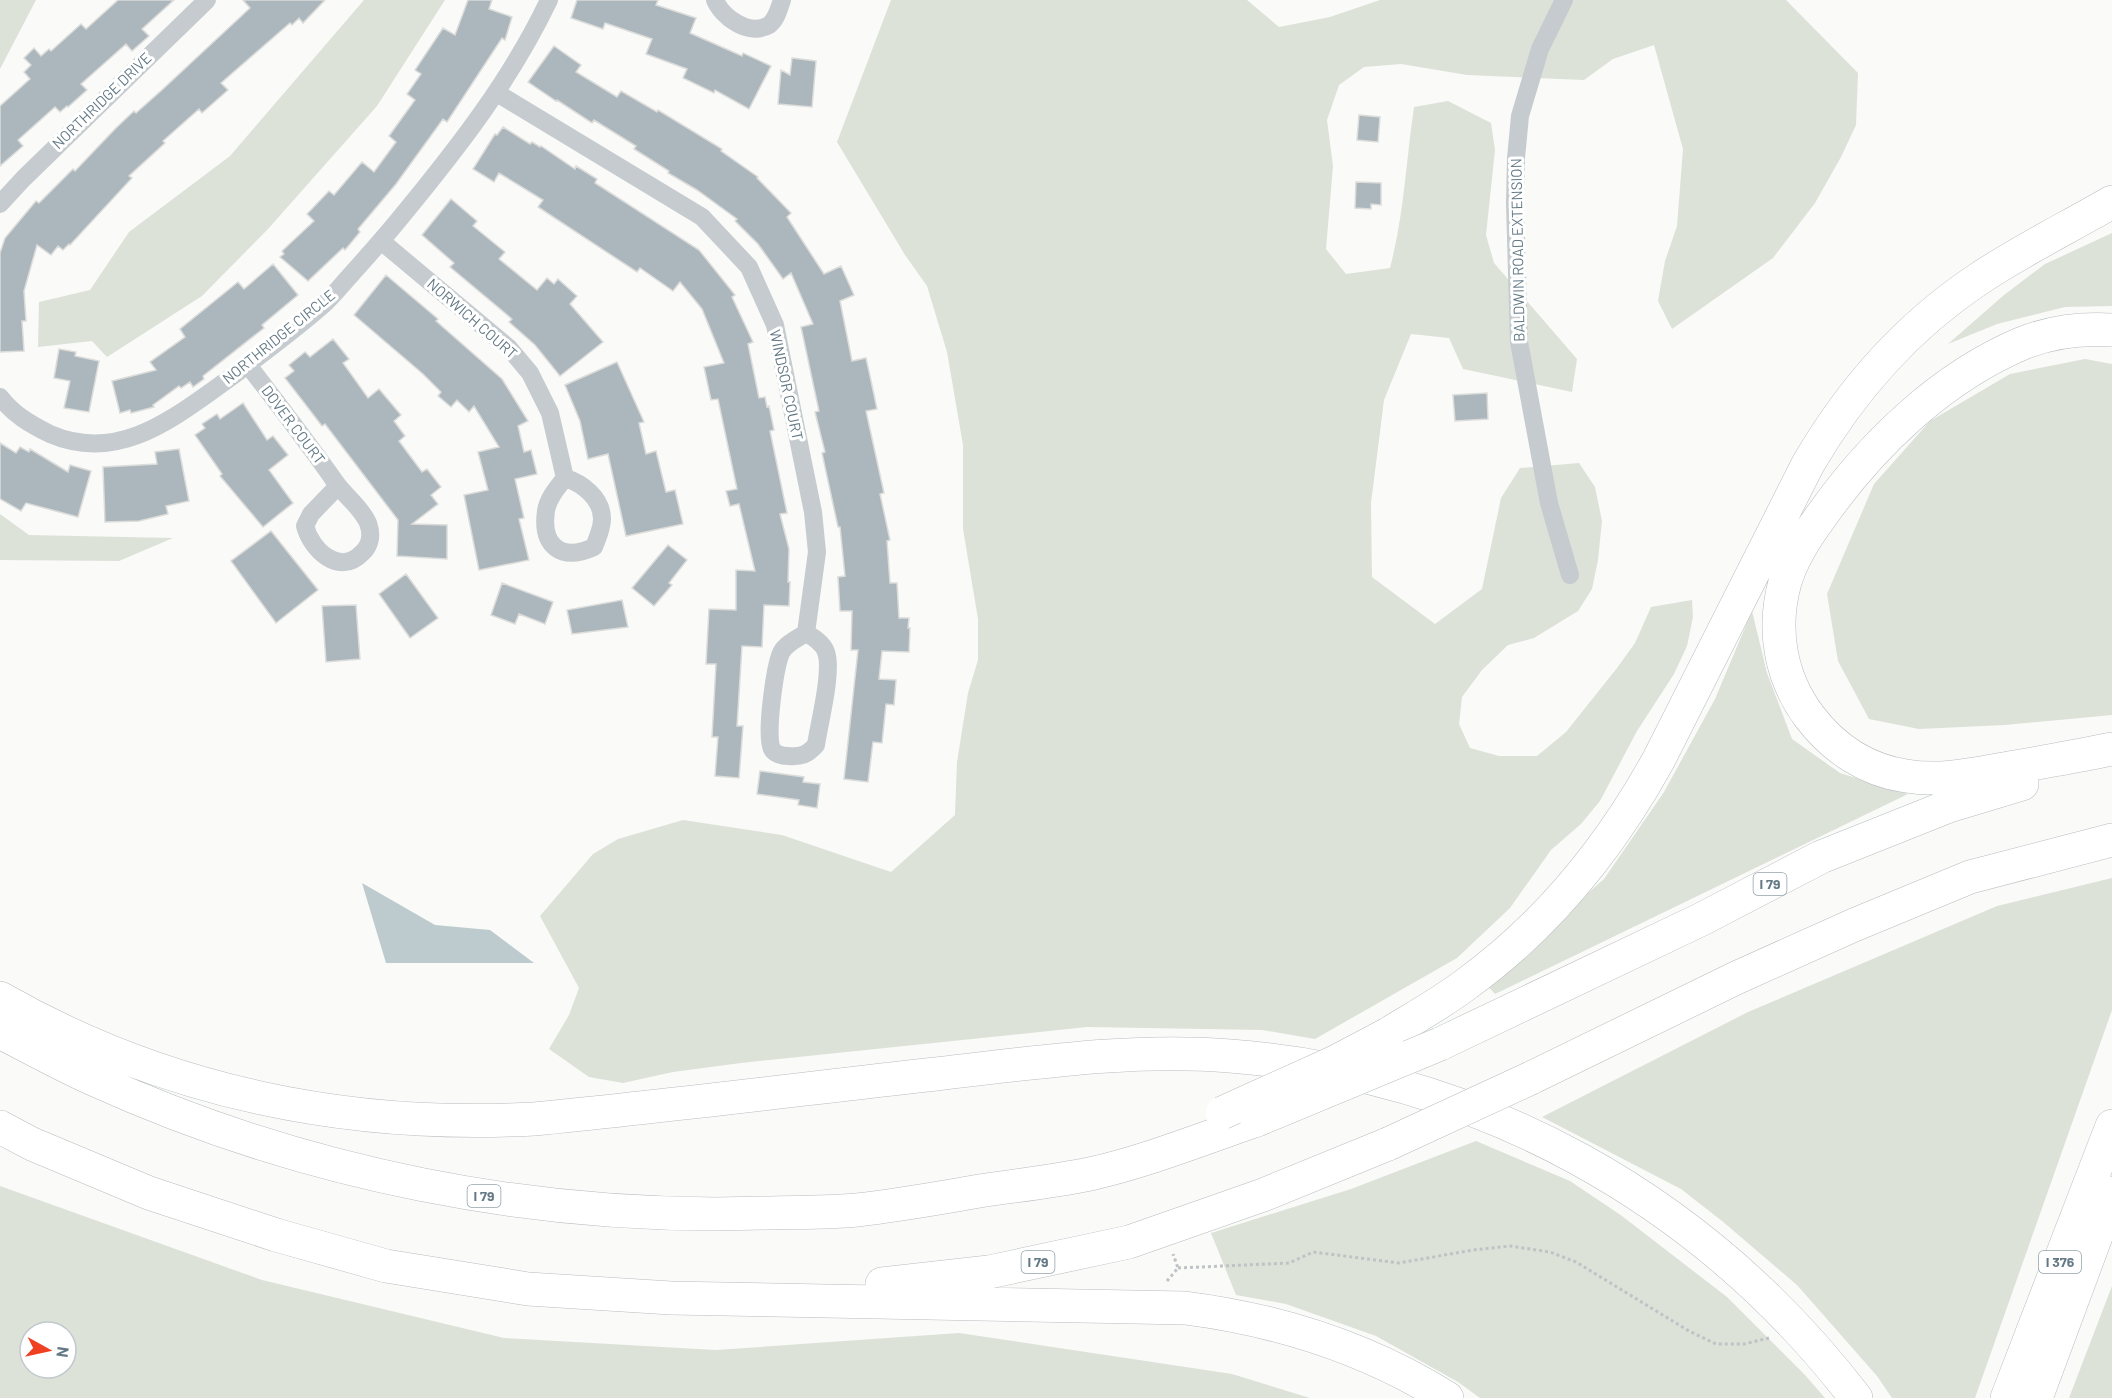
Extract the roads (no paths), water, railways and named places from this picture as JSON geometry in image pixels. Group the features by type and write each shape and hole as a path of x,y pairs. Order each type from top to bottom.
{"highway":[{"path":"994,1189 1144,1143 1222,1113 1317,1071 1388,1034 1464,986 1510,950 1549,913 1599,855 1626,816 1659,759 1808,464 1824,437 1862,385 1905,339 1950,299 2005,262 2112,202"},
{"path":"2112,330 2065,331 2024,343 1998,355 1967,374 1908,419 1842,489 1802,545 1785,580 1781,598 1779,636 1786,673 1805,710 1830,740 1852,757 1874,768 1906,776 1939,779 2112,752"},
{"name":"I 79","path":"0,1032 93,1079 210,1126 325,1162 490,1197 618,1211 735,1214 856,1210 1089,1174 1148,1157 1257,1120 1440,1044 1702,919 1821,857 1949,806 2071,770 2112,752"},
{"name":"I 79","path":"0,1127 32,1144 149,1193 276,1235 386,1266 528,1289 671,1298 828,1290 989,1272 1129,1242 1263,1195 1388,1144 1854,925 1970,877 2112,840"},
{"path":"0,998 81,1040 190,1080 285,1104 334,1112 434,1121 484,1122 544,1118 1107,1056 1146,1054 1230,1056 1310,1066 1391,1083 1452,1102 1512,1125 1582,1160 1647,1200 1693,1232 1764,1293 1800,1331 1856,1398"},
{"name":"I 376","path":"2007,1398 2112,1126"},
{"name":"I 376","path":"2036,1398 2112,1193"},
{"path":"671,1298 1149,1306 1217,1312 1252,1318 1314,1335 1359,1351 1393,1367 1447,1398"}],"street":[{"name":"NORTHRIDGE DRIVE","path":"0,204 207,0"},
{"name":"NORTHRIDGE CIRCLE","path":"0,397 26,423 60,438 87,444 112,443 137,436 188,408 325,304 381,241 454,152 497,93 549,0"},
{"path":"715,0 723,15 753,28 769,25 778,14 782,0"},
{"name":"BALDWIN ROAD EXTENSION","path":"1564,0 1540,49 1520,116 1515,203 1519,342 1549,503 1570,575"},
{"name":"WINDSOR COURT","path":"497,93 702,217 749,267 775,326 813,512 817,552 806,633"},
{"name":"NORWICH COURT","path":"381,241 509,348 530,373 550,413 565,478"},
{"name":"DOVER COURT","path":"248,364 338,486"},
{"path":"806,633 816,639 826,652 827,673 816,745 809,753 801,757 784,756 771,748 770,717 773,688 781,652 806,633"}]}
